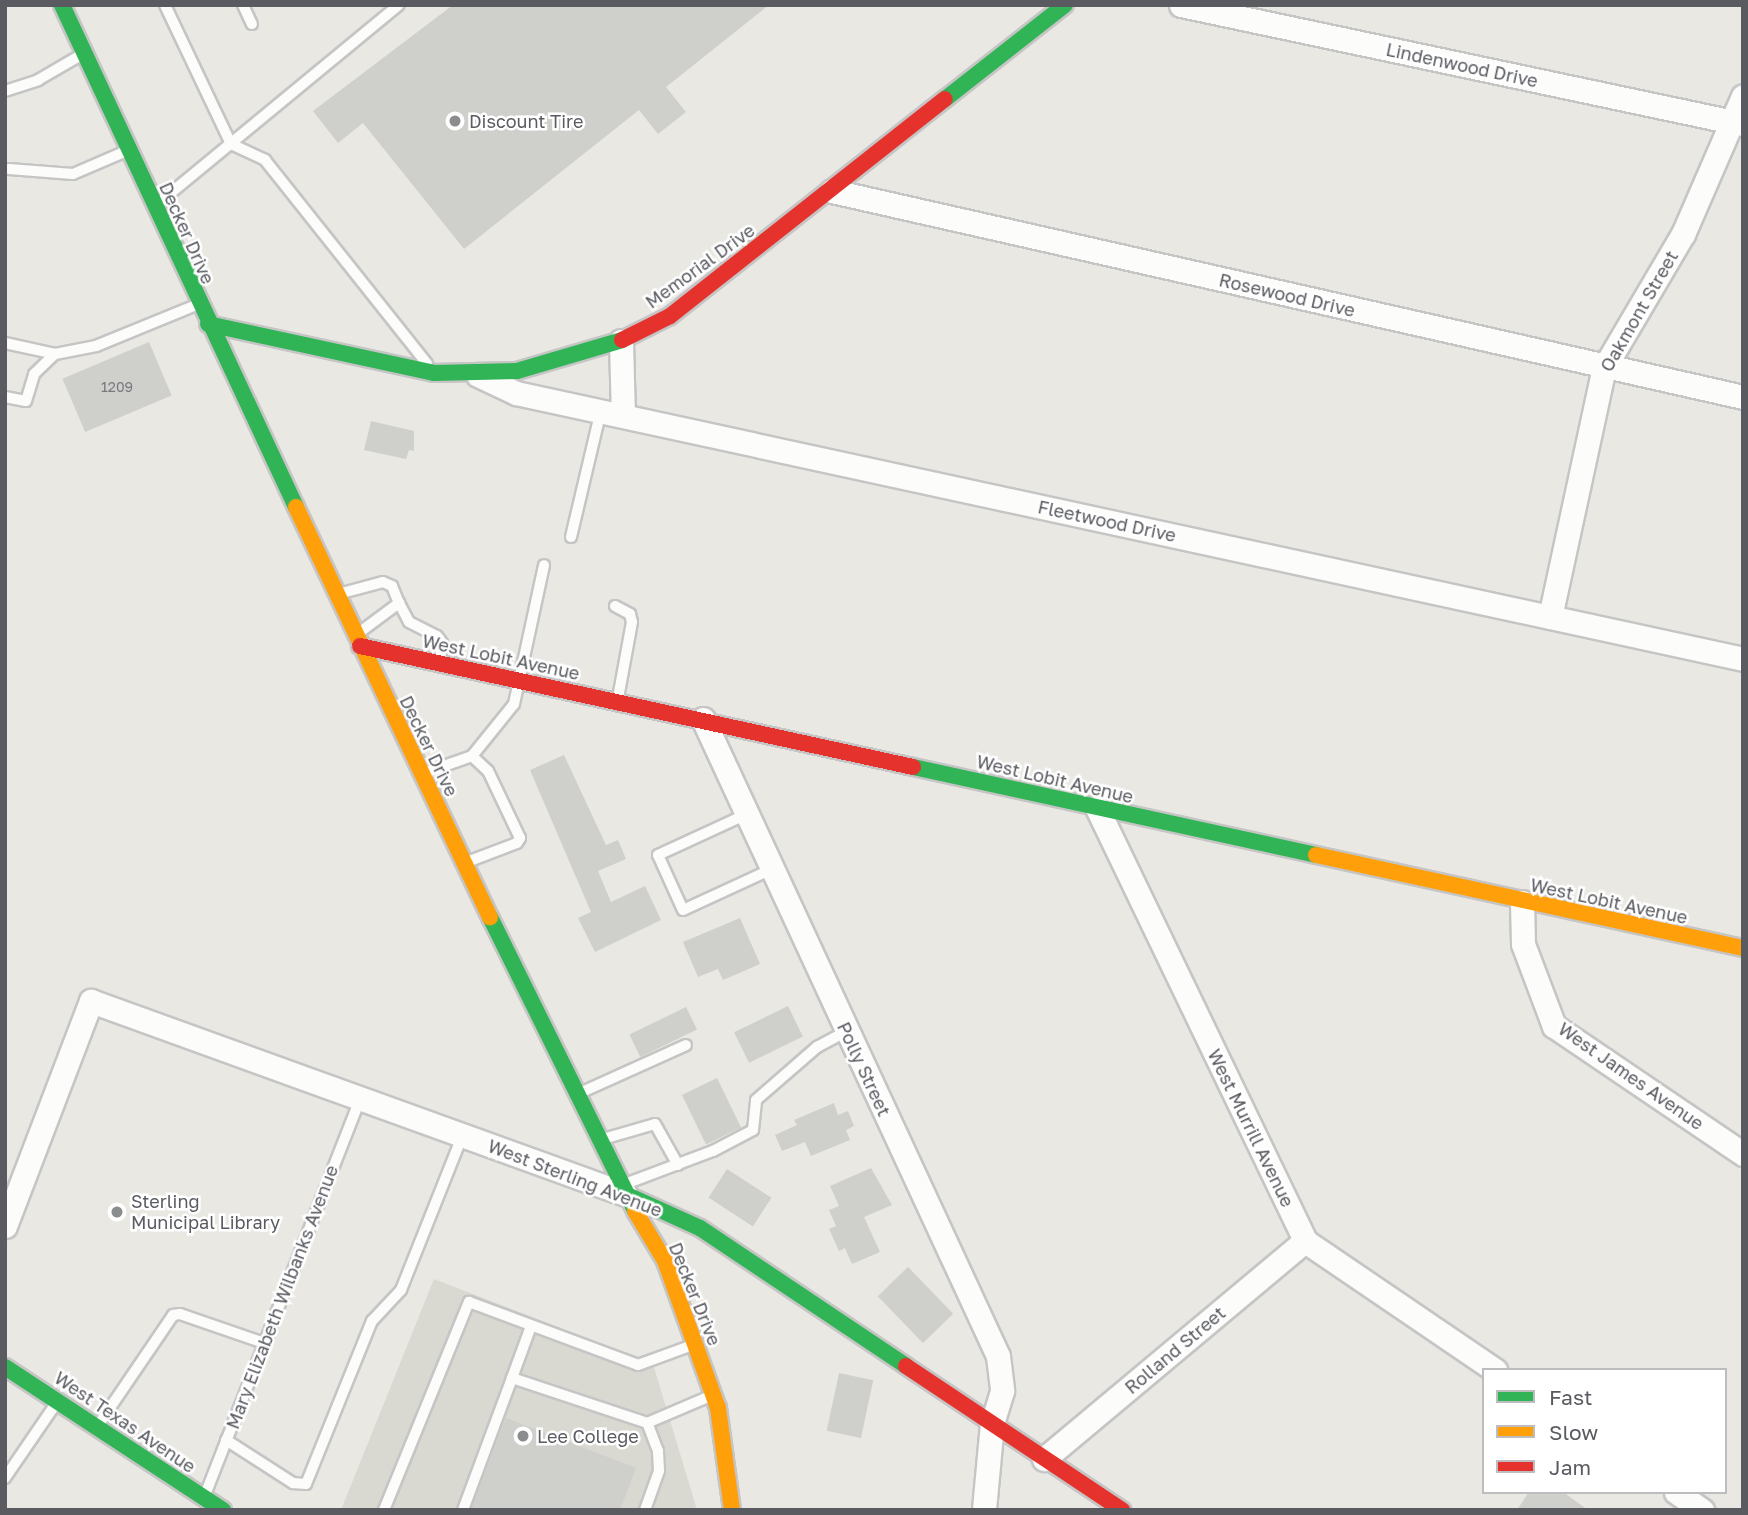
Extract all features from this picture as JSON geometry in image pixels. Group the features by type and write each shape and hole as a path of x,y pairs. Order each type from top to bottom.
{"street":[{"name":"Decker Drive","path":"62,5 208,324 420,774 622,1190 664,1261 713,1395 732,1510"},
{"name":"Lindenwood Drive","path":"1181,5 1738,123"},
{"name":"Memorial Drive","path":"208,324 434,373 517,371 621,341 670,316 832,191 1054,9"},
{"name":"Oakmont Street","path":"1550,617 1604,368 1683,234 1738,123 1743,96"},
{"name":"Rosewood Drive","path":"832,191 1604,368 1743,397"},
{"path":"621,341 623,415"},
{"name":"Fleetwood Drive","path":"475,374 516,393 1743,659"},
{"name":"West Lobit Avenue","path":"358,641 439,663 703,719 1522,902 1743,948"},
{"name":"Polly Street","path":"703,719 998,1356 1002,1391 992,1423 984,1510"},
{"name":"West Murrill Avenue","path":"1097,808 1305,1241"},
{"name":"West James Avenue","path":"1522,902 1523,944 1554,1026 1743,1154"},
{"name":"West Sterling Avenue","path":"5,1226 91,1001 622,1190 700,1228 1122,1510"},
{"path":"1305,1241 1492,1368"},
{"name":"Rolland Street","path":"1045,1459 1305,1241"},
{"name":"West Texas Avenue","path":"5,1367 58,1399 223,1510"},
{"path":"1679,1494 1702,1510"}],"lane":[{"path":"165,5 231,144 265,160 434,373"},
{"path":"243,5 252,24"},
{"path":"154,207 399,5"},
{"path":"5,91 38,80 84,54"},
{"path":"9,169 73,174 128,150"},
{"path":"5,343 55,354 96,346 199,304"},
{"path":"5,397 26,401 34,374 55,354"},
{"path":"571,537 601,410"},
{"path":"420,774 472,756 514,704 544,565"},
{"path":"336,596 383,582 392,586 409,622 428,628 442,643 439,663"},
{"path":"358,641 399,603"},
{"path":"615,606 631,614 632,622 617,701"},
{"path":"465,863 517,843 520,838 488,771 472,756"},
{"path":"747,814 658,855 683,910 772,869"},
{"path":"622,1190 753,1130 756,1100 817,1047 847,1031"},
{"path":"576,1094 686,1045"},
{"name":"Mary Elizabeth Wilbanks Avenue","path":"204,1497 361,1097"},
{"path":"599,1141 655,1124 678,1166"},
{"path":"226,1440 293,1483 306,1484 372,1321 401,1290 463,1134"},
{"path":"384,1510 469,1302 638,1365 696,1344"},
{"path":"97,1426 163,1326 180,1314 264,1343"},
{"path":"463,1510 531,1326"},
{"path":"512,1378 647,1423 713,1395"},
{"path":"5,1478 58,1399"},
{"path":"645,1510 659,1471 658,1451 647,1423"}],"shaded area":[{"name":"Lee College","path":"434,1279 653,1364 697,1510 341,1510"}],"building":[{"path":"453,5 769,5 666,87 686,112 658,134 639,110 464,249 363,123 338,143 313,111"},
{"path":"149,342 172,395 85,432 62,379"},
{"path":"371,421 414,431 414,451 409,450 406,459 364,450"},
{"path":"564,755 606,845 618,840 626,859 598,871 611,902 645,886 661,920 595,952 578,918 591,912 530,770"},
{"path":"740,918 760,964 723,980 718,969 698,977 683,942"},
{"path":"788,1006 803,1037 749,1063 734,1032"},
{"path":"686,1007 697,1029 640,1057 629,1035"},
{"path":"717,1078 741,1127 706,1145 682,1095"},
{"path":"834,1103 838,1115 848,1111 854,1126 846,1130 850,1140 811,1156 805,1142 782,1151 775,1135 797,1125 794,1120"},
{"path":"871,1168 892,1205 864,1217 880,1252 852,1264 845,1248 839,1251 829,1229 836,1226 829,1210 839,1206 830,1186"},
{"path":"727,1169 771,1198 753,1226 708,1198"},
{"path":"908,1267 953,1314 923,1343 878,1296"},
{"path":"839,1373 873,1380 861,1438 827,1431"},
{"path":"506,1418 636,1468 620,1510 471,1510"},
{"path":"1528,1494 1566,1494 1588,1510 1517,1510"}],"traffic: fast":[{"path":"62,5 296,507"},
{"path":"945,99 1065,5"},
{"path":"208,324 434,373 517,371 622,340"},
{"path":"913,767 1316,855"},
{"path":"490,917 635,1211"},
{"path":"625,1194 700,1228 906,1366"},
{"path":"5,1367 223,1510"}],"traffic: slow":[{"path":"296,507 490,917"},
{"path":"1316,855 1743,948"},
{"path":"635,1211 665,1261 718,1408 732,1510"}],"traffic: jam":[{"path":"622,340 670,316 945,99"},
{"path":"360,646 913,767"},
{"path":"906,1366 1122,1510"}],"place":[{"name":"Discount Tire","path":"455,121"},
{"name":"Sterling Municipal Library","path":"117,1212"},
{"name":"Lee College","path":"523,1436"}]}
